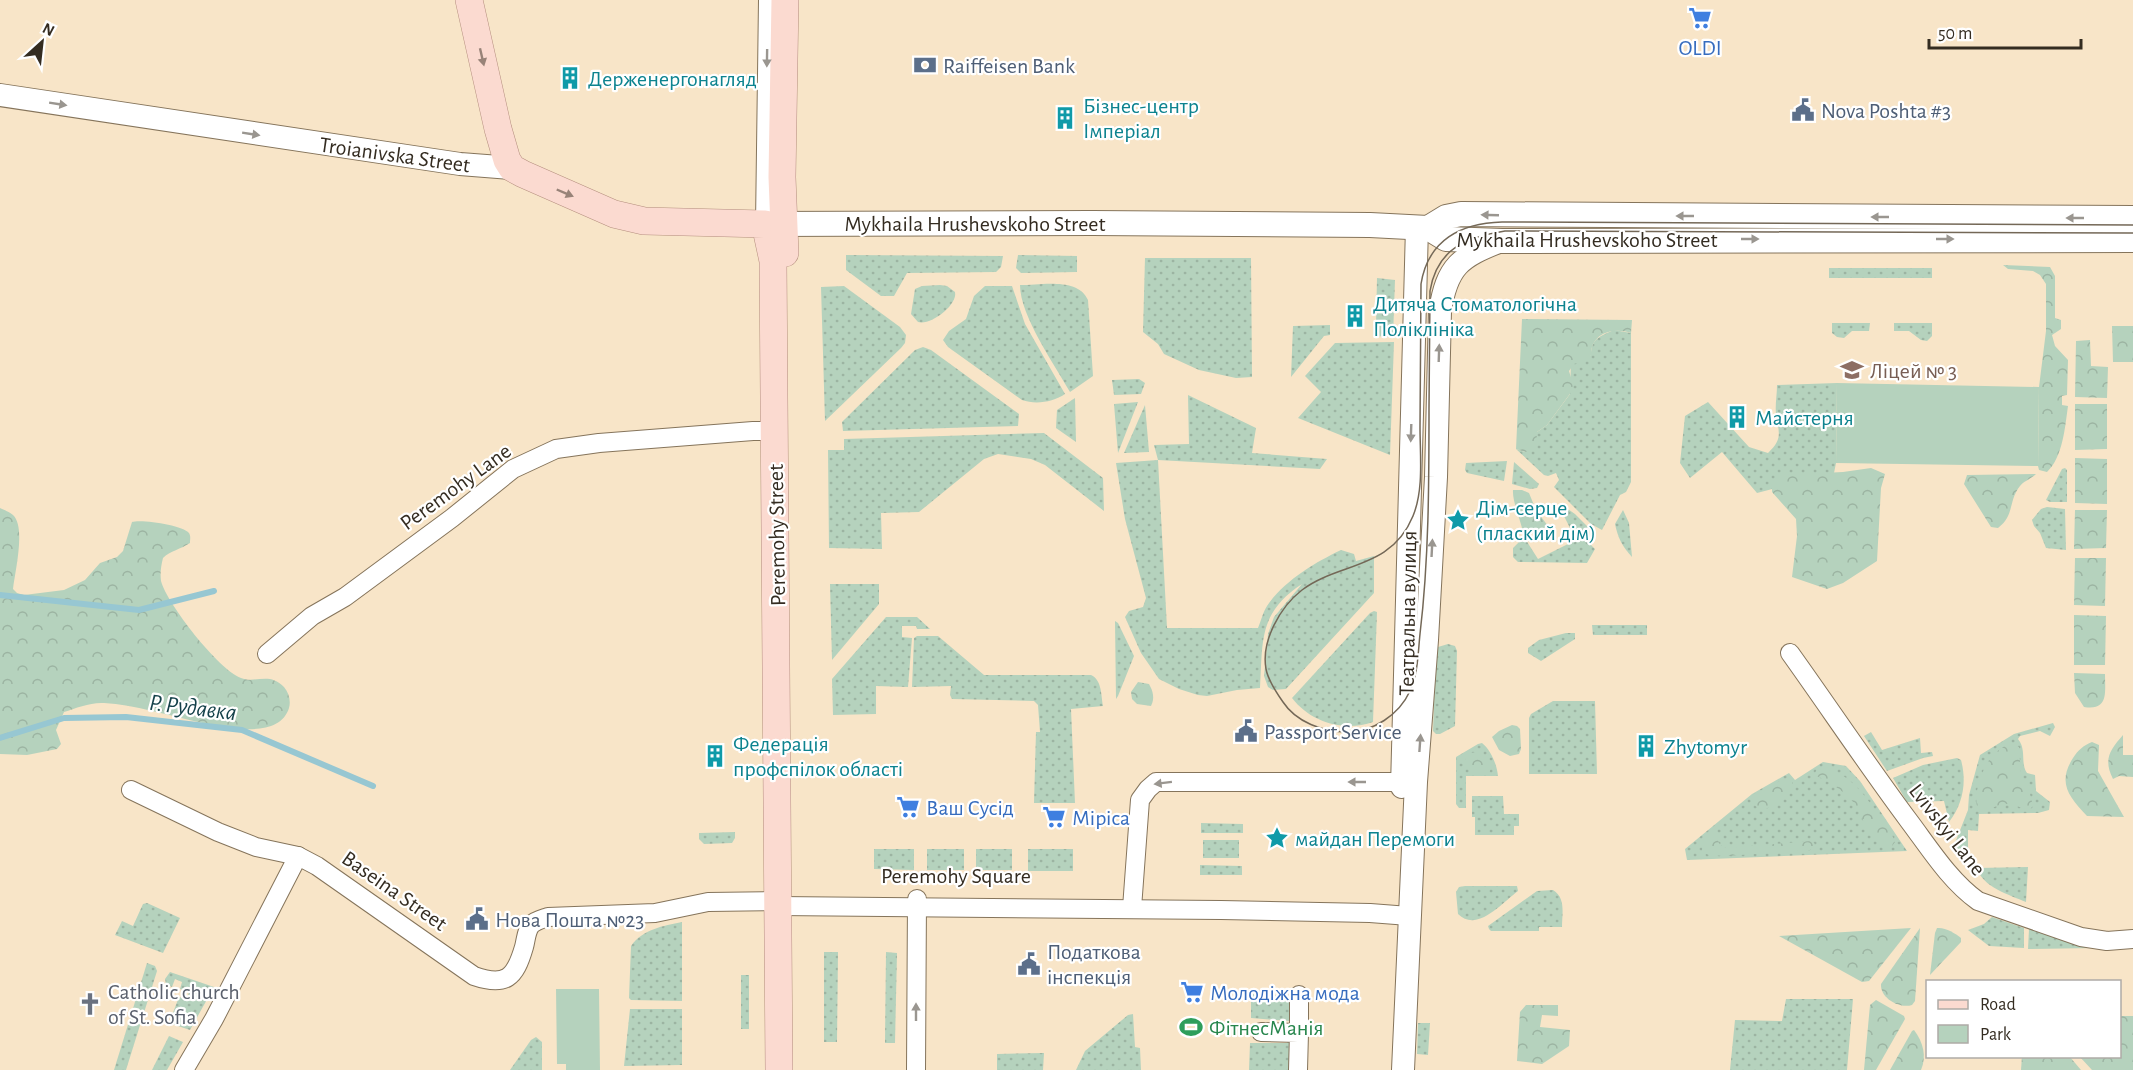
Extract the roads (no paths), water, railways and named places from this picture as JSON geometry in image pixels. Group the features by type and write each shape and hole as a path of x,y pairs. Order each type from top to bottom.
{"main road":[{"path":"469,0 498,129 507,160 512,168"},
{"name":"Peremohy Street","path":"785,0 772,261 784,901 793,1070"},
{"name":"Troianivska Street","path":"512,168 614,214 644,221 774,223"},
{"name":"Mykhaila Hrushevskoho Street","path":"1422,228 1446,217 1461,214 2133,218"},
{"name":"Mykhaila Hrushevskoho Street","path":"774,223 1080,222 1370,225 1422,228 1446,238 1502,241 2133,240"},
{"name":"Peremohy Street","path":"774,223 786,270 789,439 784,901 779,1070"}],"street":[{"name":"Peremohy Street","path":"768,0 774,223"},
{"name":"Troianivska Street","path":"0,95 448,162 512,168"},
{"name":"Театральна вулиця","path":"1390,1070 1403,910 1409,782 1422,228"},
{"name":"Театральна вулиця","path":"1409,782 1427,640 1436,477 1440,311 1450,273 1472,252 1502,241"},
{"name":"Peremohy Lane","path":"267,654 312,616 345,597 452,518 513,469 556,449 598,443 774,431"},
{"name":"Lvivskyi Lane","path":"1790,653 1940,863 1970,896 1978,902 2081,937 2107,941 2133,939"},
{"path":"1132,904 1140,800 1156,782 1409,782"},
{"name":"Baseina Street","path":"131,790 218,832 256,847 298,856 317,866 474,976 488,981 500,982 512,976 520,960 531,925 548,917 655,913 708,902 784,901"},
{"path":"184,1070 214,1019 298,856"},
{"name":"Peremohy Square","path":"784,901 916,904 1132,904 1403,910"},
{"path":"916,904 916,1070"},
{"path":"1403,910 1403,1070"},
{"path":"1298,1070 1299,995"},
{"path":"1261,1032 1299,1033"}],"waterway":[{"path":"0,595 139,610 214,591"},
{"name":"Р. Рудавка","path":"0,738 64,718 126,717 242,730 373,786"}],"tram line":[{"path":"2133,225 1502,222 1487,223 1460,230 1439,245 1431,256 1421,284 1421,472 1419,495 1413,516 1403,534 1378,556 1316,581 1302,590 1286,606 1274,625 1266,647 1266,669 1273,686 1288,709 1295,715 1320,728 1338,732 1366,729 1384,720 1399,708 1410,691 1417,663 1427,549 1430,291 1439,264 1456,247 1466,241 1505,231 2133,233"}],"place":[{"name":"OLDI","path":"1700,18"},
{"name":"Raiffeisen Bank","path":"925,65"},
{"name":"Держенергонагляд","path":"570,78"},
{"name":"Nova Poshta #3","path":"1803,110"},
{"name":"Бізнес-центр Імперіал","path":"1065,118"},
{"name":"Дитяча Стоматологічна Поліклініка","path":"1355,316"},
{"name":"Ліцей № 3","path":"1852,370"},
{"name":"Майстерня","path":"1737,417"},
{"name":"Дім-серце (плаский дім)","path":"1458,520"},
{"name":"Passport Service","path":"1246,731"},
{"name":"Zhytomyr","path":"1646,746"},
{"name":"Федерація профспілок області","path":"715,756"},
{"name":"Ваш Сусід","path":"908,807"},
{"name":"Міріса","path":"1054,817"},
{"name":"майдан Перемоги","path":"1277,838"},
{"name":"Нова Пошта №23","path":"477,919"},
{"name":"Податкова інспекція","path":"1029,964"},
{"name":"Молодіжна мода","path":"1192,992"},
{"name":"Catholic church of St. Sofia","path":"90,1004"},
{"name":"ФітнесМанія","path":"1191,1027"}]}
